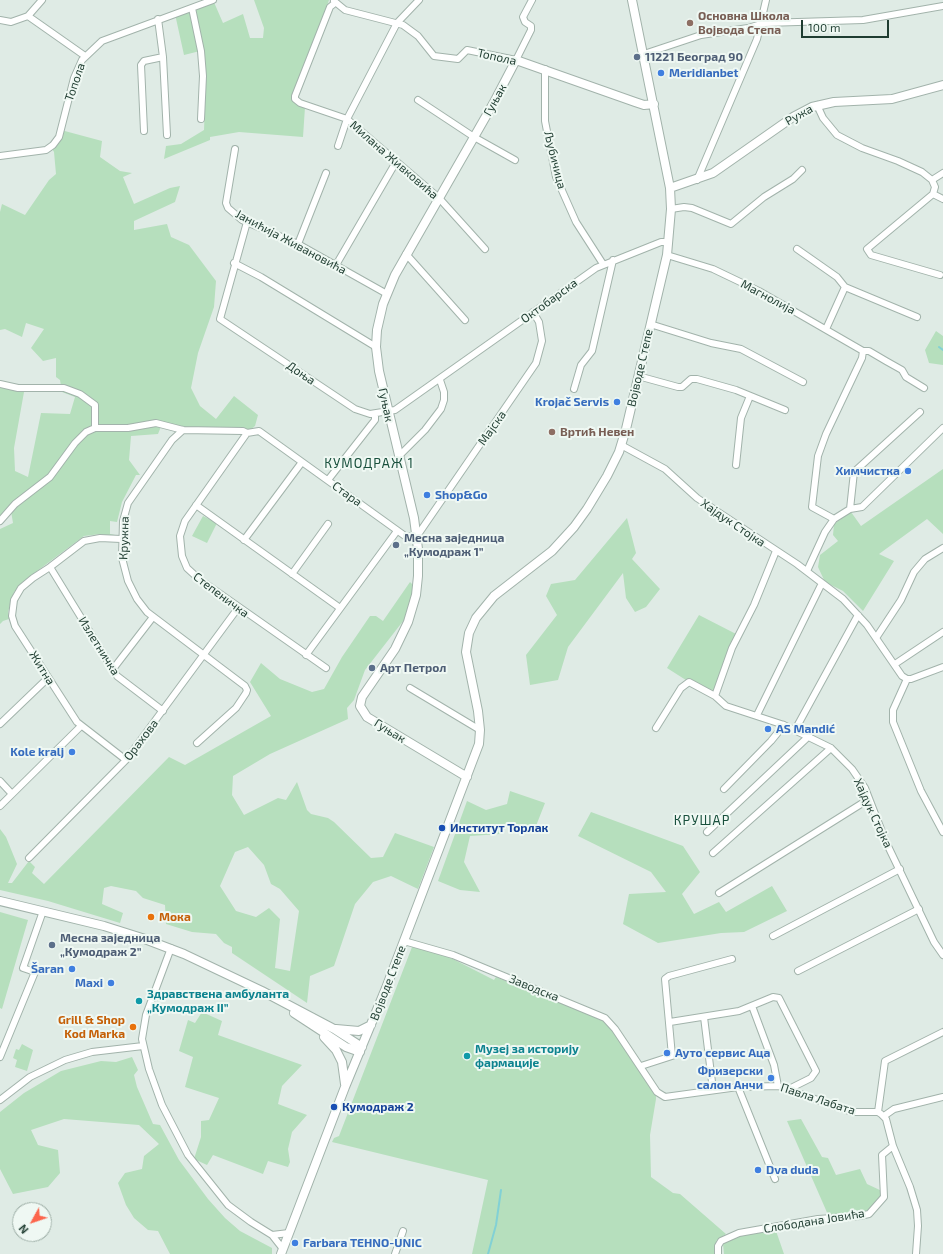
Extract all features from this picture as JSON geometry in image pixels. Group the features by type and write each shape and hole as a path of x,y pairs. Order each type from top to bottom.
{"street":[{"path":"0,20 11,22 28,16 42,0"},
{"name":"Топола","path":"0,156 46,150 53,145 58,137 74,78 82,60 102,41 214,0"},
{"path":"338,146 347,119 397,23 419,0"},
{"name":"Гуњак","path":"467,777 367,717 360,706 362,697 395,649 408,622 416,595 418,576 416,536 388,413 376,347 380,314 394,275 516,60 531,30 531,26 525,22 523,17 532,0"},
{"name":"Војводе Степе","path":"282,1252 345,1087 372,1024 479,744 480,730 477,702 466,652 467,639 473,624 494,596 552,551 572,531 598,492 621,445 667,255 671,209 670,188 632,0"},
{"path":"697,180 726,109 747,65 761,24 766,0"},
{"name":"Топола","path":"334,2 345,10 397,23 418,36 434,56 458,58 467,50 516,60 644,105 654,104"},
{"name":"Милана Живковића","path":"334,2 330,8 295,99 300,103 347,119 439,198 485,249"},
{"path":"644,54 701,35 761,24 863,20 943,6"},
{"path":"192,8 201,51 203,76 201,120"},
{"path":"28,16 85,56"},
{"path":"158,20 163,57 166,135"},
{"path":"144,132 141,65 144,61 163,57"},
{"name":"Љубичица","path":"545,69 546,121 556,178 576,222 603,264"},
{"name":"Ружа","path":"670,188 697,180 719,170 793,116 817,105 839,102 892,99 943,85"},
{"path":"418,100 515,160"},
{"path":"817,105 823,118 837,136 862,148 906,164 932,180 935,187 933,194 867,249 871,255 940,275"},
{"name":"Јанићија Живановића","path":"235,149 226,205 238,217 298,244 387,294"},
{"path":"336,265 396,162"},
{"path":"671,209 684,207 692,208 731,224 764,197 793,179 802,170"},
{"path":"298,244 326,173"},
{"path":"932,180 943,173"},
{"path":"933,194 943,198"},
{"path":"247,222 234,263 261,277 376,347"},
{"name":"Октобарска","path":"388,413 440,380 533,312 603,264 661,242 669,242"},
{"path":"797,249 837,277 845,287 916,317"},
{"path":"406,254 465,320"},
{"name":"Магнолија","path":"667,255 700,265 730,277 773,298 863,352 868,351 886,360 902,370 906,377 924,388"},
{"path":"574,389 582,365 592,351 613,260"},
{"name":"Доња","path":"234,263 220,317 222,321 355,410 365,414 388,413"},
{"path":"826,329 845,287"},
{"name":"Мајска","path":"416,536 536,363 542,341 539,322 533,312"},
{"path":"650,324 711,343 741,349 803,382"},
{"path":"834,519 813,509 811,505 821,445 862,358 863,352"},
{"path":"638,376 678,387 683,386 691,379 697,379 750,396 785,410"},
{"path":"399,456 425,430 442,409 444,392 440,380"},
{"path":"0,384 18,388 64,388 80,394 95,405 95,428"},
{"path":"736,465 741,418 750,396"},
{"path":"850,509 854,472 920,412"},
{"name":"Гуњак","path":"328,480 374,421 375,414"},
{"path":"0,521 15,504 50,477 75,443 86,432 95,428 128,428 156,423 182,430 243,431 247,433"},
{"path":"807,571 825,532 834,519 850,509 862,507 943,428"},
{"name":"Кружна","path":"182,430 172,440 128,503 123,521 121,538 122,562 137,599 153,617 245,686 247,692 236,708 197,743"},
{"name":"Стара","path":"247,433 256,430 261,431 397,531 408,537 416,536"},
{"name":"Степеничка","path":"247,433 185,521 181,531 180,550 184,562 190,572 198,579 326,668"},
{"name":"Хајдук Стојка","path":"621,445 665,469 697,498 776,551 754,605 732,648 715,696"},
{"path":"244,540 302,462"},
{"path":"196,505 340,608"},
{"path":"292,574 328,524"},
{"path":"306,655 397,531"},
{"name":"Житна","path":"121,538 100,538 84,541 21,588 14,600 12,616 15,626 81,726 126,760"},
{"path":"876,638 901,600 914,572 926,559 943,548"},
{"path":"776,551 807,571 843,599 876,638 902,676 907,679"},
{"name":"Излетничка","path":"50,567 113,669 124,683 163,711"},
{"path":"757,716 822,583"},
{"name":"Орахова","path":"29,858 126,760 238,608"},
{"path":"795,730 858,615"},
{"path":"113,669 153,617"},
{"path":"895,664 943,632"},
{"path":"943,667 907,679 893,710 893,722 922,790 943,832"},
{"path":"0,724 48,678"},
{"name":"Хајдук Стојка","path":"656,728 686,682 715,696 726,706 784,725 831,748 852,769 865,788 886,842 934,942 943,955"},
{"path":"410,688 480,730"},
{"path":"724,790 772,741 784,725"},
{"path":"0,806 81,726"},
{"path":"707,832 809,736"},
{"path":"713,853 831,748"},
{"path":"0,781 12,794"},
{"path":"719,893 869,799"},
{"path":"773,936 900,869"},
{"path":"0,901 104,926 171,948 219,969 334,1029 361,1049"},
{"path":"798,971 919,909"},
{"path":"0,1057 35,972 23,968 43,911"},
{"name":"Заводска","path":"404,941 453,955 604,1018 615,1029 657,1092"},
{"path":"171,948 146,1015 143,1032 143,1046 153,1082 162,1105 180,1142 194,1164 228,1206 250,1222 272,1235 282,1252"},
{"path":"641,1066 672,1056 670,1022 664,980 669,976 732,959"},
{"path":"262,991 346,1047 361,1049"},
{"path":"670,1022 731,1013 774,997 779,998 816,1069 816,1073 811,1078 789,1089"},
{"path":"752,1006 774,1065 778,1086"},
{"path":"704,1016 713,1090"},
{"path":"334,1029 359,1031 372,1024"},
{"path":"313,1026 339,1056 345,1069 345,1087"},
{"path":"916,1254 918,1226 917,1210 910,1187 881,1114 885,1060 943,1032"},
{"path":"0,1100 30,1077 65,1060 92,1052 143,1046"},
{"name":"Павла Лабата","path":"657,1092 669,1098 738,1087 778,1086 852,1112 881,1114 894,1109 943,1097"},
{"path":"738,1087 775,1179"},
{"name":"Слободана Јовића","path":"718,1254 718,1246 721,1241 739,1233 818,1219 869,1214 884,1197 882,1155 893,1146"},
{"path":"395,1254 404,1231"},
{"path":"272,1235 289,1234"}],"green space":[{"path":"213,0 223,23 243,14 250,38 263,38 264,28 254,0 329,0 297,100 305,107 303,137 239,132 210,137 210,140 164,159 166,146 181,144 204,130 206,76 204,50 184,55 175,14"},
{"path":"61,130 102,141 100,157 120,171 132,173 123,177 134,204 170,188 180,186 175,202 134,221 134,230 167,224 171,237 189,245 216,281 214,307 198,353 191,388 200,406 216,419 234,396 258,415 255,426 250,430 192,430 162,424 158,434 131,436 129,460 140,475 136,475 122,502 117,522 110,521 110,534 115,535 115,537 100,534 84,536 29,577 14,592 8,612 9,619 0,624 0,529 13,523 11,511 13,501 0,520 0,385 24,392 14,448 15,471 28,477 41,413 70,414 75,397 62,392 60,380 56,377 56,358 43,361 31,348 44,329 26,323 22,337 5,329 0,330 0,212 2,204 25,215 49,180 56,174 54,152 51,147"},
{"path":"936,331 943,336 943,365 929,363 925,350"},
{"path":"943,469 943,534 927,519 879,554 894,561 863,611 843,591 825,582 818,567 820,555 838,541 833,535 834,524 851,512 861,526"},
{"path":"203,516 217,523 207,543 192,536"},
{"path":"627,518 636,553 632,559 660,589 646,607 635,612 626,598 623,573 568,647 558,680 530,685 526,655 557,615 546,596 551,584 575,580"},
{"path":"410,582 414,586 407,616 365,670 354,700 347,708 348,719 270,754 233,776 232,795 244,815 278,798 286,800 297,782 307,810 311,814 328,818 334,822 371,858 383,857 395,833 434,847 418,889 391,876 373,882 355,904 334,966 310,976 307,1003 232,953 232,947 224,943 216,934 192,932 166,924 165,905 143,898 136,891 111,886 104,888 102,904 123,913 120,923 48,901 0,890 0,829 6,837 17,864 8,883 12,883 29,861 35,867 32,873 44,884 169,757 185,765 271,716 250,682 261,663 280,679 312,692 324,689 342,657 370,616 376,616 383,621","holes":["248,847 264,865 271,884 280,889 299,911 290,971 275,968 280,919 269,908 256,917 236,911 220,886 235,852"]},
{"path":"699,615 738,635 715,693 689,682 667,668"},
{"path":"510,791 545,803 534,831 511,823 500,834 470,836 464,862 480,892 460,890 438,881 467,801 486,810 507,804"},
{"path":"591,812 683,846 700,872 682,894 694,914 719,902 726,912 772,886 787,911 744,932 721,933 658,943 623,924 629,894 666,892 651,872 578,836"},
{"path":"0,912 28,920 2,1009 0,1008"},
{"path":"412,947 443,954 494,980 496,977 532,992 534,990 608,1023 656,1094 650,1135 651,1177 673,1193 680,1194 726,1234 716,1241 717,1250 721,1254 472,1254 488,1180 332,1142 334,1138 339,1136"},
{"path":"202,1012 222,1021 218,1035 302,1065 282,1086 278,1104 307,1115 292,1132 288,1149 290,1162 288,1167 268,1161 263,1174 213,1155 207,1165 194,1159 201,1137 201,1121 209,1120 219,1098 185,1087 193,1057 179,1051 188,1020 195,1023"},
{"path":"22,1044 33,1050 27,1071 15,1067 17,1060 13,1058 16,1049 19,1050"},
{"path":"132,1057 138,1070 134,1075 137,1087 153,1124 160,1125 179,1160 208,1199 225,1218 240,1231 272,1248 272,1254 170,1254 158,1231 148,1230 134,1218 126,1205 118,1183 125,1173 142,1169 144,1156 159,1144 139,1125 64,1119 31,1130 38,1145 58,1150 60,1173 48,1187 13,1194 0,1169 0,1112 24,1093 61,1071 101,1061 116,1062"},
{"path":"801,1119 822,1157 828,1158 836,1175 860,1169 867,1184 884,1192 871,1212 829,1217 787,1121"},
{"path":"775,1228 784,1254 724,1254 723,1244 729,1240 729,1236"}],"waterway":[{"path":"939,347 943,350"},
{"path":"488,1254 496,1225 501,1190"}],"place":[{"name":"Основна Школа Војвода Степа","path":"690,23"},
{"name":"11221 Београд 90","path":"637,57"},
{"name":"Meridianbet","path":"661,73"},
{"name":"Krojač Servis","path":"617,402"},
{"name":"Вртић Невен","path":"552,432"},
{"name":"Химчистка","path":"908,471"},
{"name":"Shop&Go","path":"427,495"},
{"name":"Месна заједница „Кумодраж 1”","path":"396,545"},
{"name":"Арт Петрол","path":"372,668"},
{"name":"AS Mandić","path":"768,729"},
{"name":"Kole kralj","path":"72,752"},
{"name":"Институт Торлак","path":"442,828"},
{"name":"Мока","path":"151,917"},
{"name":"Месна заједница „Кумодраж 2”","path":"52,945"},
{"name":"Šaran","path":"72,969"},
{"name":"Maxi","path":"111,983"},
{"name":"Здравствена амбуланта „Кумодраж II”","path":"139,1001"},
{"name":"Grill & Shop Kod Marka","path":"133,1027"},
{"name":"Ауто сервис Аца","path":"667,1053"},
{"name":"Музеј за историју фармације","path":"467,1056"},
{"name":"Фризерски салон Анчи","path":"771,1078"},
{"name":"Кумодраж 2","path":"334,1107"},
{"name":"Dva duda","path":"758,1170"},
{"name":"Farbara TEHNO-UNIC","path":"295,1243"}],"district":[{"name":"КУМОДРАЖ 1","path":"369,464"},
{"name":"КРУШАР","path":"702,821"}]}
